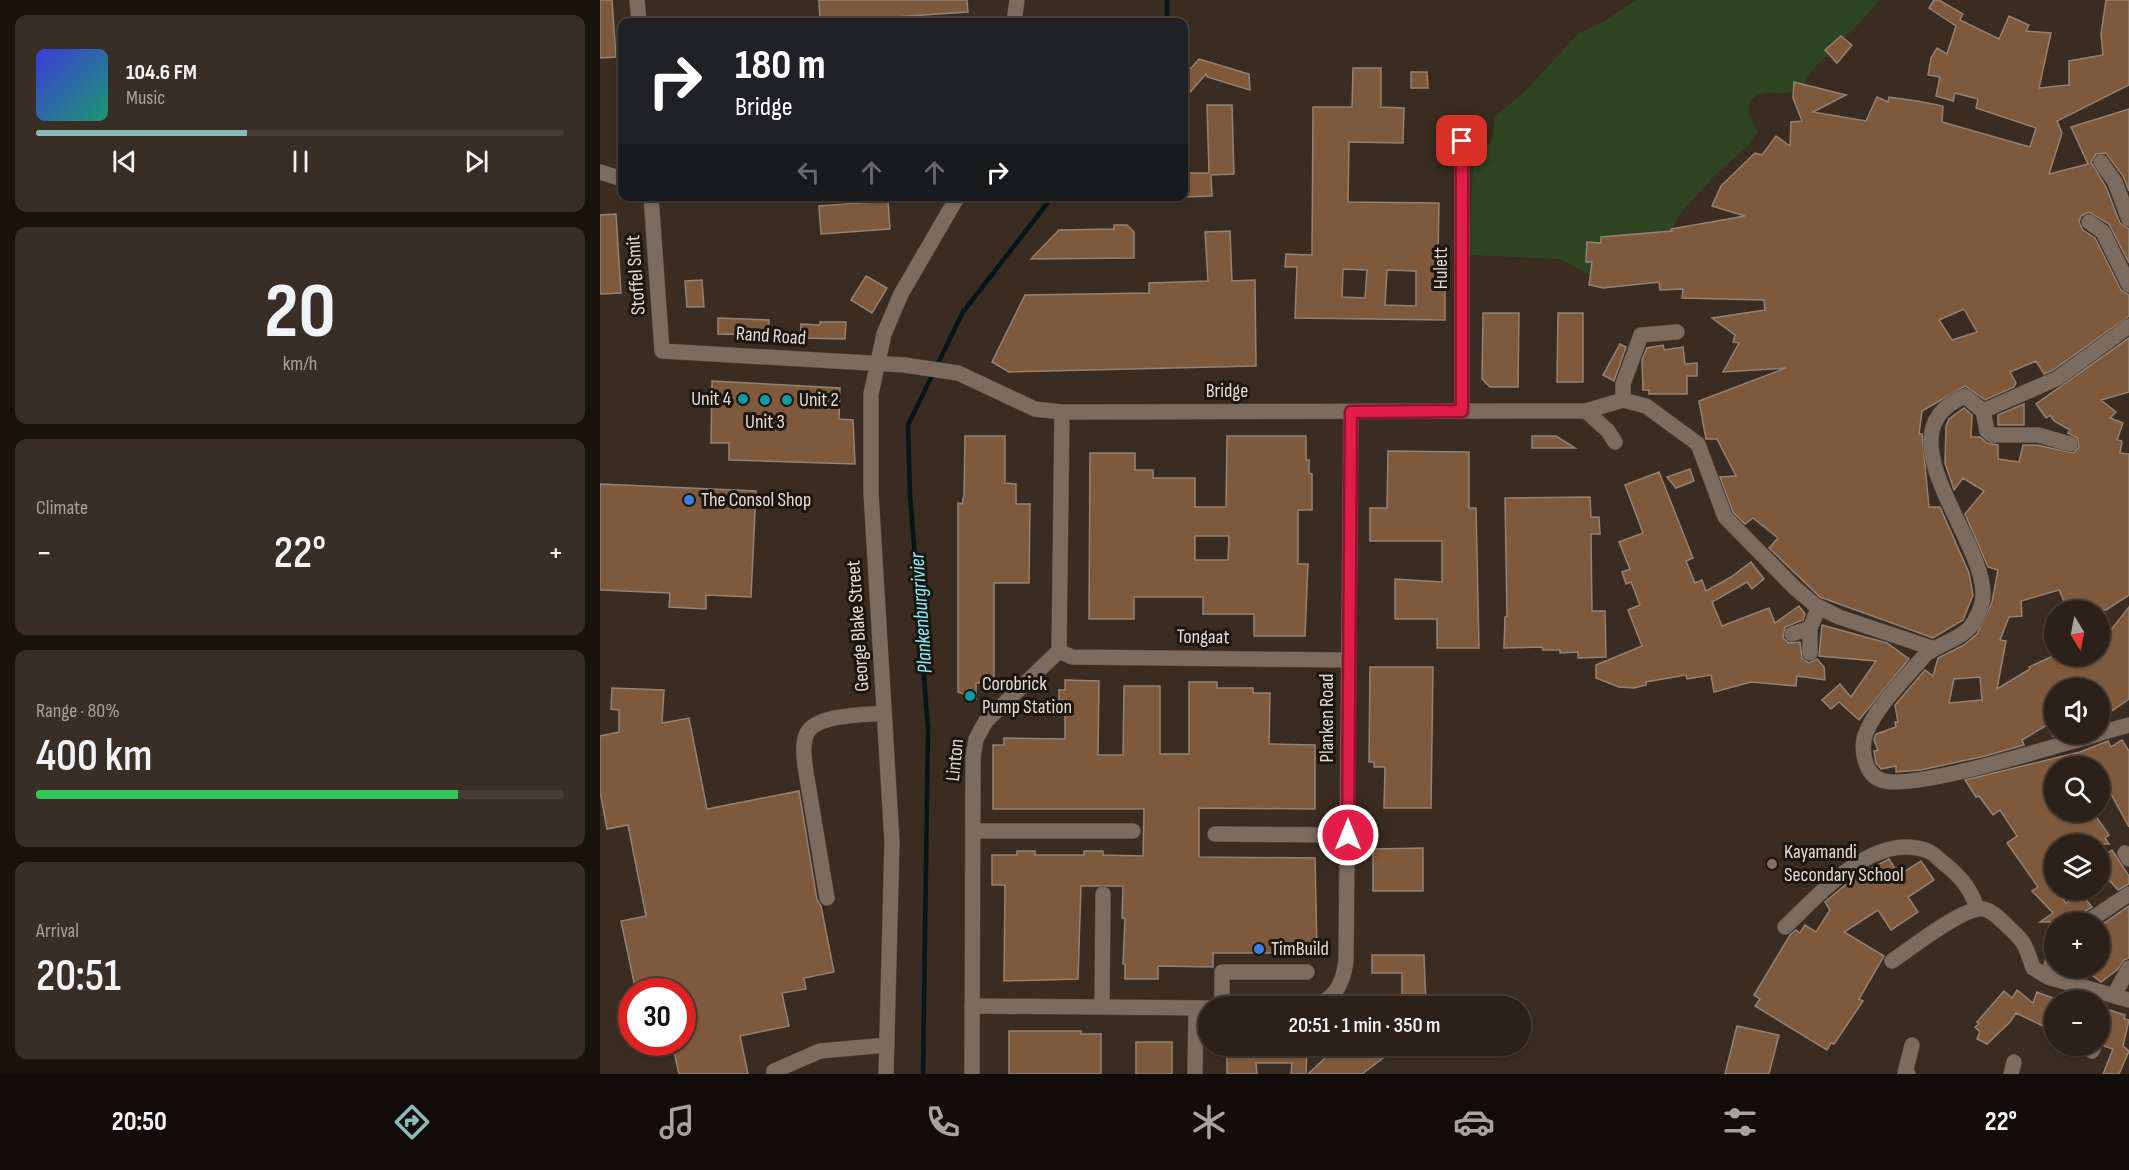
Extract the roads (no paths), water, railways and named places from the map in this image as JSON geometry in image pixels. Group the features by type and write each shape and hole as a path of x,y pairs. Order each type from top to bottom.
{"street":[{"path":"637,0 639,18"},
{"path":"1015,18 1017,0"},
{"name":"Hulett","path":"1462,125 1462,411"},
{"path":"2101,162 2115,182 2124,189 2129,219"},
{"path":"600,172 618,177"},
{"name":"Stoffel Smit","path":"651,201 663,351"},
{"name":"George Blake Street","path":"886,1074 892,842 870,493 871,394 884,334 901,294 955,201"},
{"path":"2089,222 2103,232 2129,285"},
{"path":"1983,411 2058,378 2129,326"},
{"path":"1677,332 1641,335 1623,384 1623,400 1646,406 1698,444 1718,503 1732,527 1795,588 1819,607 1839,616 1932,648"},
{"name":"Rand Road","path":"663,351 877,364"},
{"name":"Bridge","path":"877,364 904,365 958,373 1035,409 1062,412 1586,411 1623,400"},
{"path":"2059,744 1934,778 1901,782 1881,780 1870,771 1863,746 1872,721 1932,648 1968,630 1976,619 1983,595 1971,551 1935,465 1931,433 1936,415 1951,401 1965,396 1983,411 1984,423 1992,435 2038,435 2070,444"},
{"path":"1586,411 1615,442"},
{"path":"1059,651 1062,412"},
{"name":"Planken Road","path":"1333,996 1343,980 1346,960 1351,412"},
{"path":"1809,653 1810,628 1819,607"},
{"path":"1792,634 1810,628"},
{"name":"Tongaat","path":"1059,651 1072,657 1348,660"},
{"name":"Linton","path":"972,1074 973,758 976,739 986,721 1059,651"},
{"path":"827,898 803,746 808,731 819,723 837,717 884,713"},
{"path":"2110,730 2129,725"},
{"path":"973,831 1133,831"},
{"path":"1215,834 1348,835"},
{"path":"1785,927 1838,875 1874,853 1904,848 1928,851 1957,874 1974,895 1977,909"},
{"path":"1102,1007 1103,894"},
{"path":"2102,912 2129,894"},
{"path":"1892,961 1963,914 1977,909 1992,913 2025,941 2032,968 2044,975"},
{"path":"2051,978 2122,997 2129,968"},
{"path":"1222,996 1222,972 1307,972"},
{"path":"2074,990 2076,986"},
{"path":"972,1006 1198,1008"},
{"path":"774,1074 774,1071 820,1051 887,1045"},
{"path":"1908,1074 1905,1073 1912,1045"},
{"path":"1195,1074 1198,1046"}],"waterway":[{"name":"Plankenburgrivier","path":"1167,0 1167,18"},
{"name":"Plankenburgrivier","path":"923,1074 928,729 910,494 908,425 963,312 1049,201"}],"place":[{"name":"Unit 4","path":"743,399"},
{"name":"Unit 3","path":"765,400"},
{"name":"Unit 2","path":"787,400"},
{"name":"The Consol Shop","path":"689,500"},
{"name":"Corobrick Pump Station","path":"970,696"},
{"name":"Kayamandi Secondary School","path":"1772,864"},
{"name":"TimBuild","path":"1259,949"}]}
